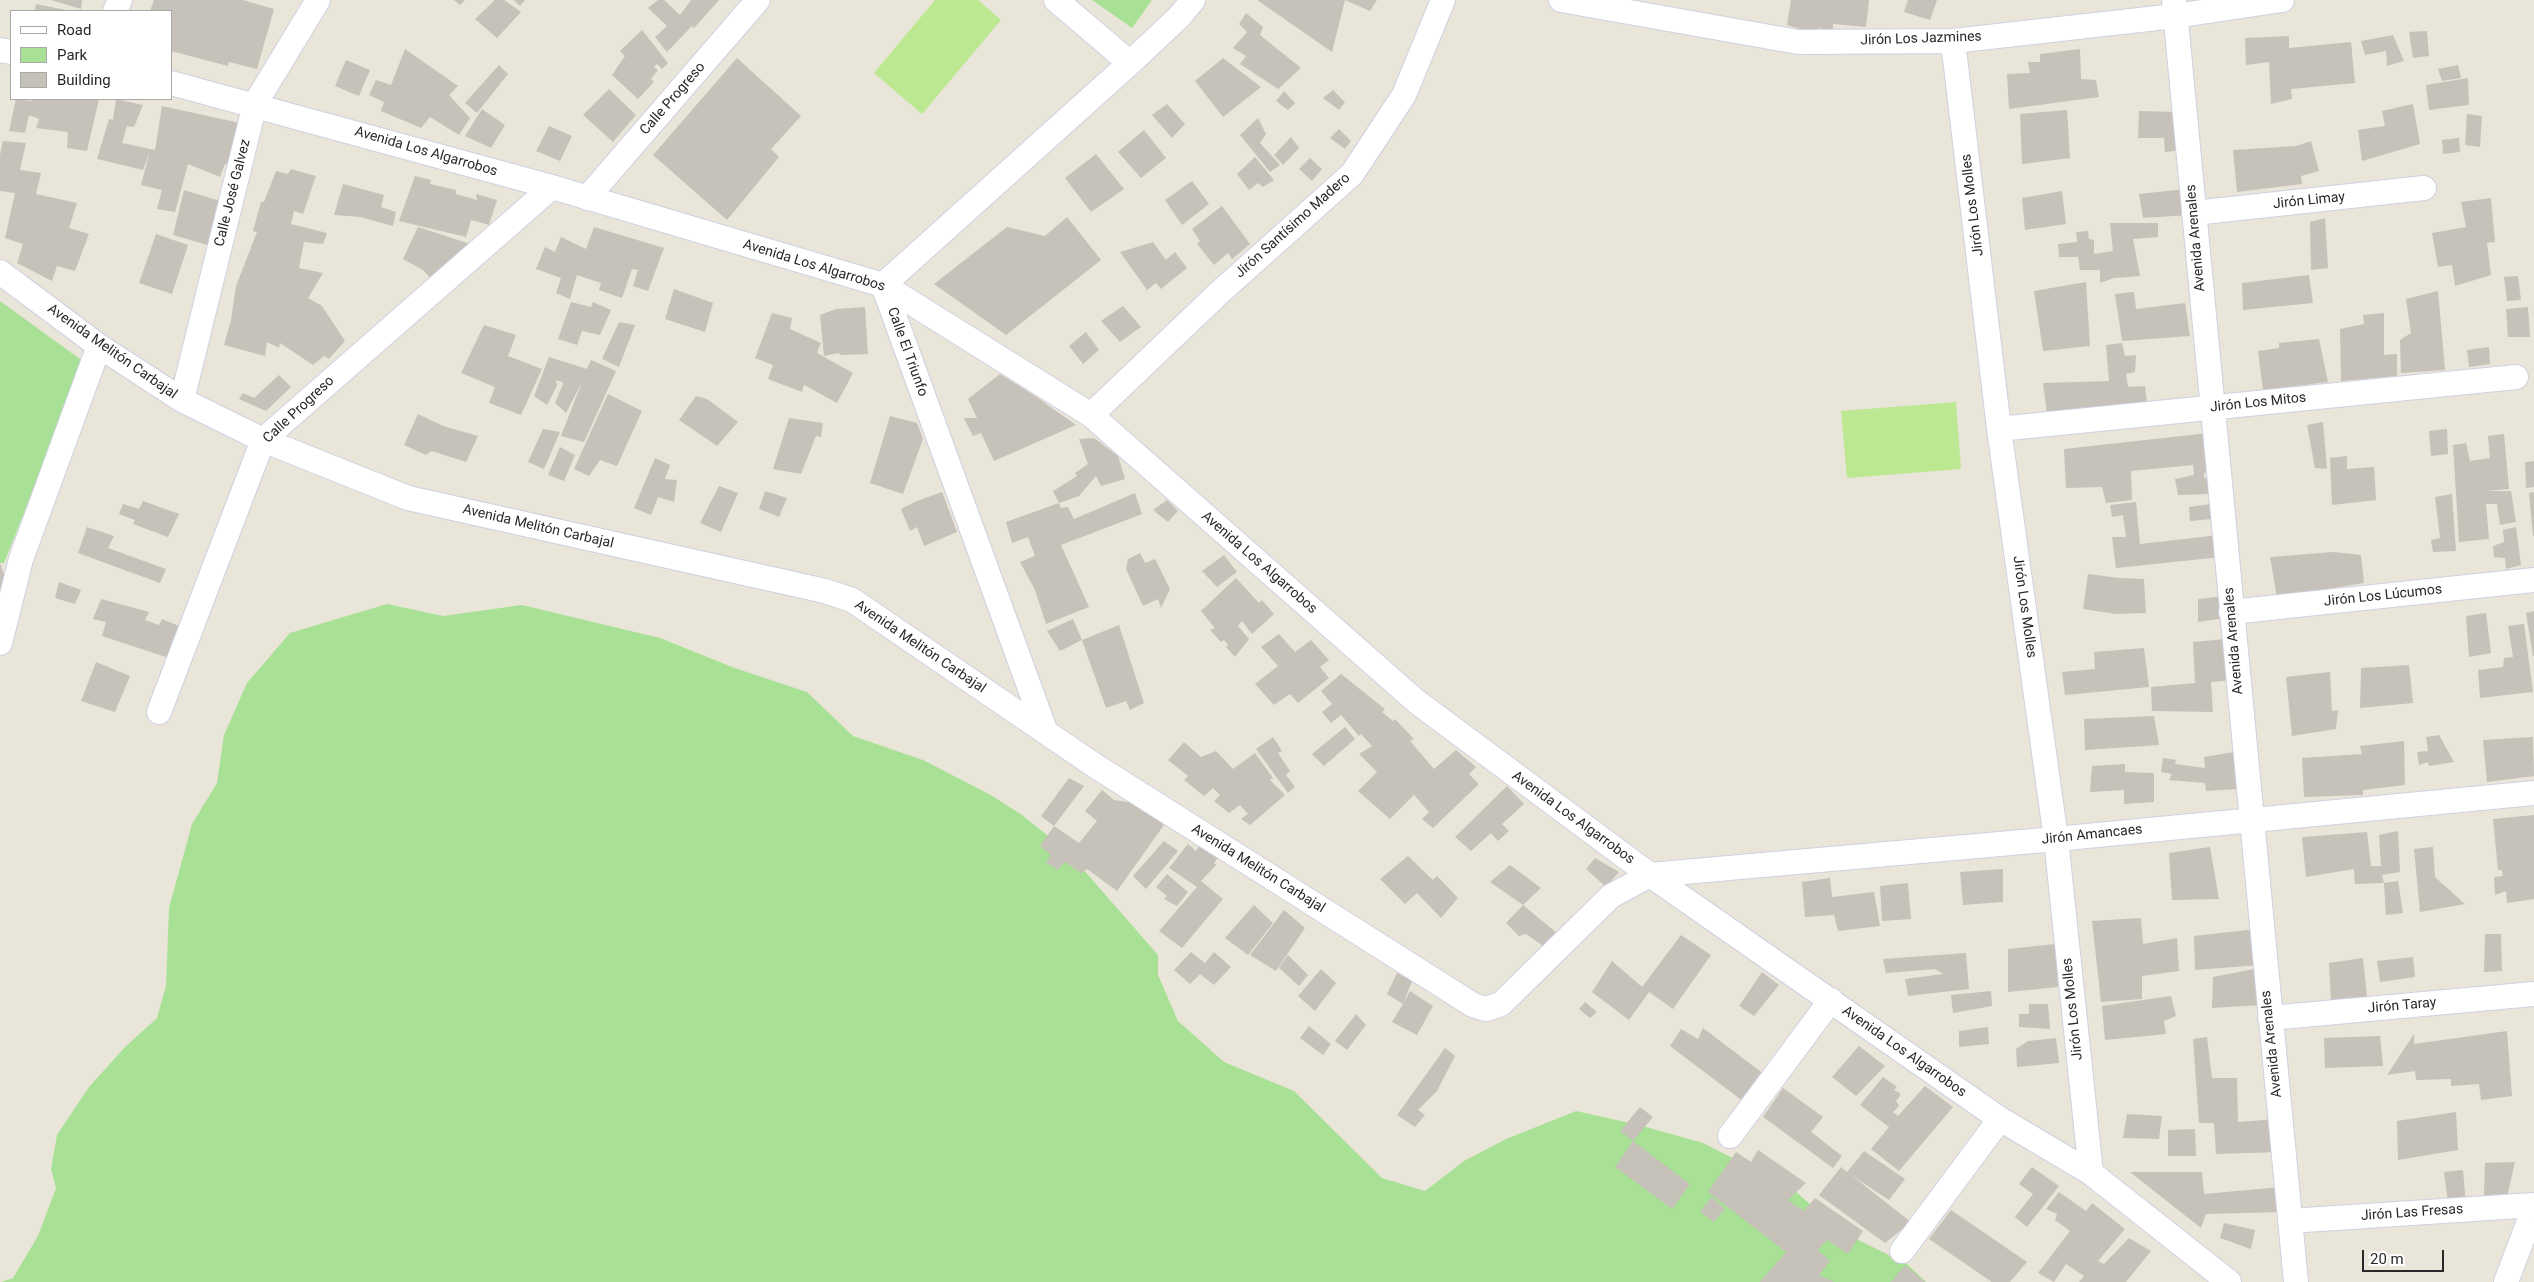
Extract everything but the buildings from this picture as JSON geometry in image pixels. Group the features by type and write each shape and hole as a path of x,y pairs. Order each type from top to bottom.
{"street":[{"name":"Calle José Galvez","path":"182,400 255,104 318,0"},
{"name":"Calle Progreso","path":"587,198 758,0"},
{"path":"1056,0 1130,63"},
{"path":"883,285 1130,63 1179,17 1192,0"},
{"name":"Jirón Santísimo Madero","path":"1091,415 1219,293 1352,174 1404,95 1443,0"},
{"name":"Jirón Los Jazmines","path":"1561,0 1798,42 1953,41 2175,8 2282,0"},
{"name":"Avenida Arenales","path":"2175,8 2250,819 2296,1282"},
{"name":"Jirón Los Molles","path":"1953,41 1999,429 2056,839 2091,1173"},
{"name":"Avenida Los Algarrobos","path":"172,83 255,104 552,187 883,285 1091,415 1417,702 1650,875 2000,1119 2091,1173 2229,1282"},
{"name":"Calle Progreso","path":"159,712 263,440 552,187"},
{"name":"Jirón Limay","path":"2194,213 2424,188"},
{"name":"Avenida Melitón Carbajal","path":"0,272 99,346 182,400 263,440 408,498 825,591 852,600 1094,764 1465,1000 1486,1009 1501,1004 1611,896 1650,875"},
{"name":"Calle El Triunfo","path":"883,285 1045,730"},
{"path":"0,642 21,559 99,346"},
{"name":"Jirón Los Mitos","path":"1999,429 2516,377"},
{"name":"Jirón Los Lúcumos","path":"2231,612 2534,580"},
{"name":"Jirón Amancaes","path":"1650,875 2056,839 2534,793"},
{"name":"Jirón Taray","path":"2270,1018 2534,994"},
{"path":"1730,1136 1831,1000"},
{"path":"1902,1251 2000,1119"},
{"path":"2506,1282 2534,1207"},
{"name":"Jirón Las Fresas","path":"2290,1221 2534,1207"}],"green space":[{"path":"935,0 978,0 1001,20 922,114 874,73"},
{"path":"1092,0 1152,0 1132,28"},
{"path":"0,301 84,362 4,563 0,563"},
{"path":"1956,402 1961,469 1847,478 1841,411"},
{"path":"387,604 443,616 522,605 660,638 732,667 807,692 853,736 923,760 989,794 1022,815 1068,852 1158,955 1158,975 1178,1021 1224,1062 1294,1091 1382,1178 1425,1191 1464,1161 1506,1139 1576,1111 1639,1125 1703,1143 1793,1189 1840,1231 1907,1264 1926,1282 1,1282 13,1278 38,1236 56,1188 51,1169 57,1135 89,1087 125,1047 157,1018 166,986 169,908 192,824 217,783 224,735 247,683 290,633"}]}
